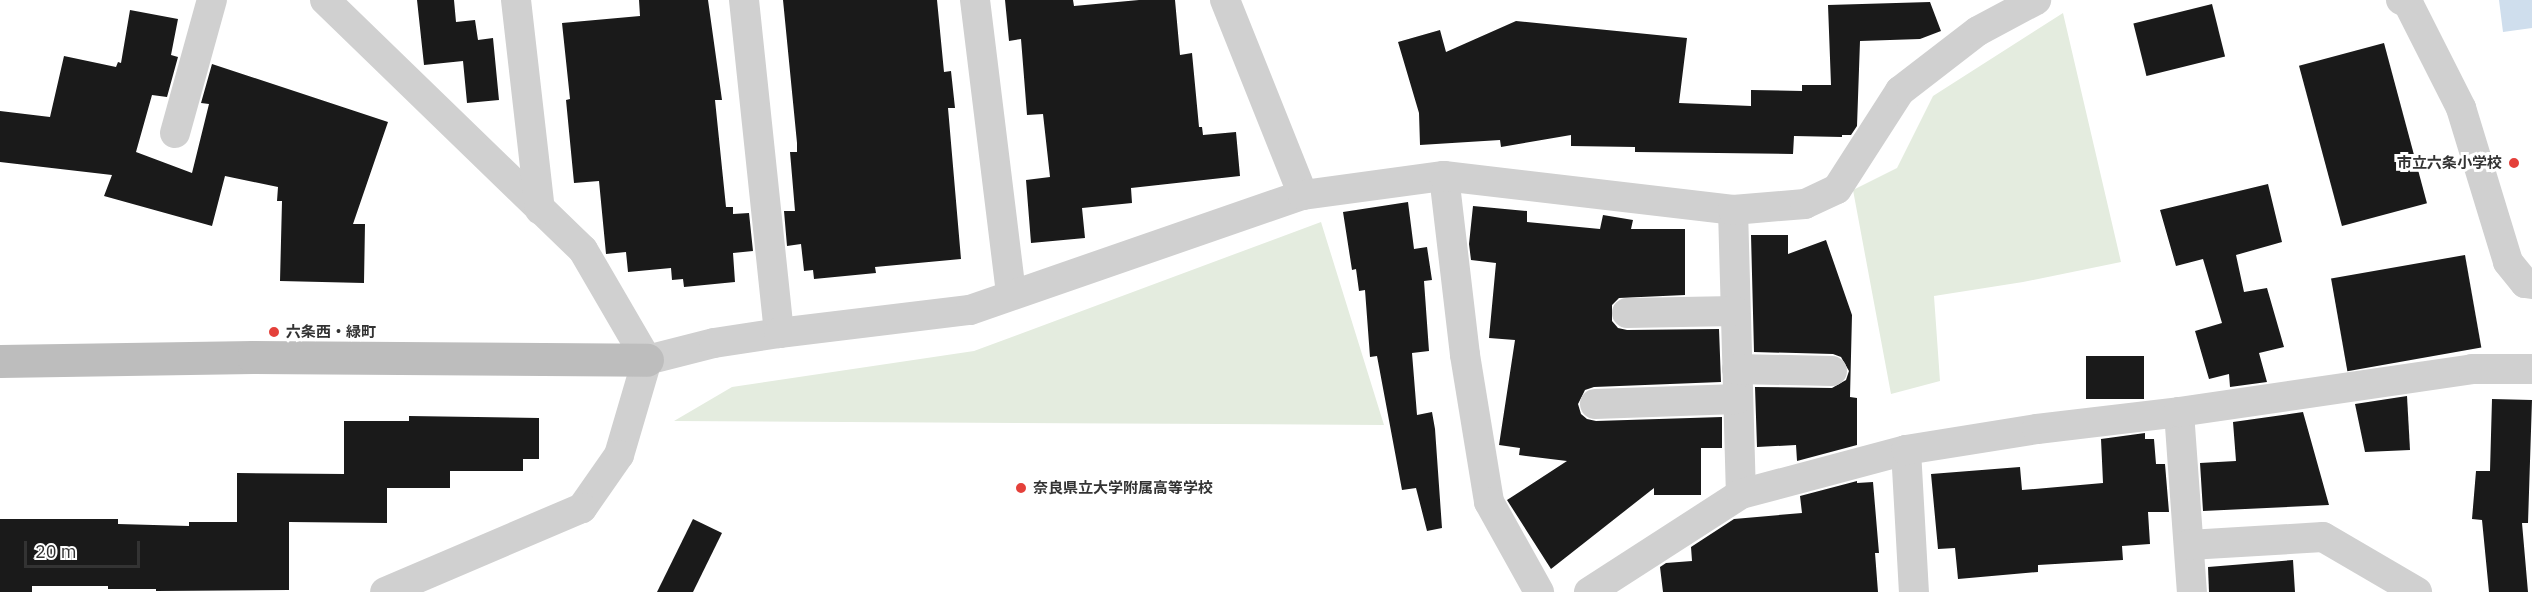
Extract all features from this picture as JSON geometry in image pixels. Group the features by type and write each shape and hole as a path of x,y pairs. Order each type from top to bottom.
{"street":[{"path":"175,133 212,0"},
{"path":"325,0 583,250 648,360 619,455 582,508 385,592"},
{"path":"516,0 540,210"},
{"path":"744,0 779,333"},
{"path":"975,0 1011,296"},
{"path":"1226,0 1303,195"},
{"path":"0,361 253,357 648,360 714,343 970,310 1303,195 1444,176 1733,210 1805,204 1837,189 1900,91 1978,31 2036,0"},
{"path":"2401,0 2408,3 2461,108 2508,262 2525,283 2532,284"},
{"path":"1444,176 1465,355 1489,502 1539,592"},
{"path":"1733,210 1741,494"},
{"path":"1627,313 1735,311"},
{"path":"1737,369 1832,371"},
{"path":"1589,592 1741,494 1906,450 2037,429 2179,412 2472,369 2532,369"},
{"path":"1595,404 1737,399"},
{"path":"2179,412 2192,592"},
{"path":"1906,450 1914,592"},
{"path":"2189,544 2323,537 2409,590"}],"shaded area":[{"path":"2063,13 2121,262 2023,282 1934,296 1940,381 1891,394 1853,190 1897,168 1933,96"},
{"path":"1321,222 1384,425 674,421 732,387 974,351"}],"water":[{"path":"2499,0 2532,0 2532,28 2503,32"}],"building":[{"path":"417,0 454,0 456,22 475,20 478,40 493,38 499,100 467,103 463,61 424,65"},
{"path":"639,0 708,0 722,100 715,100 726,207 733,207 733,214 749,213 753,251 733,253 735,282 684,287 683,279 672,280 671,268 628,272 626,252 606,254 599,181 574,183 566,100 570,99 562,23 640,16"},
{"path":"783,0 937,0 944,72 951,71 955,108 948,108 961,259 875,267 876,273 814,279 813,270 804,271 801,244 787,246 784,211 795,211 790,152 797,152 797,143"},
{"path":"1005,0 1073,0 1074,6 1139,0 1175,0 1180,55 1192,53 1199,127 1202,127 1203,135 1236,132 1240,176 1131,188 1132,203 1082,208 1085,238 1031,243 1026,180 1050,177 1043,114 1027,115 1021,39 1009,41"},
{"path":"1930,2 1941,31 1920,39 1860,41 1857,126 1851,135 1842,135 1842,137 1794,136 1793,154 1635,152 1635,147 1571,146 1571,135 1501,147 1500,140 1420,145 1419,113 1398,42 1440,30 1446,52 1516,21 1687,38 1679,103 1751,106 1751,90 1802,91 1802,85 1831,85 1828,5"},
{"path":"2212,4 2225,56 2146,76 2133,24"},
{"path":"130,10 178,19 171,55 178,57 167,97 152,95 136,152 192,173 209,104 201,103 212,64 388,122 353,224 365,224 364,283 280,281 282,201 277,201 278,187 225,176 212,226 104,196 112,175 0,162 0,111 50,117 64,56 116,67 118,62 121,63"},
{"path":"2384,43 2427,203 2342,226 2299,66"},
{"path":"2268,184 2282,242 2236,255 2244,292 2267,288 2284,347 2259,353 2267,382 2230,387 2229,374 2209,379 2195,331 2222,323 2203,259 2176,266 2160,210"},
{"path":"1408,202 1414,249 1427,247 1432,280 1424,281 1429,351 1412,353 1417,415 1432,412 1435,429 1442,528 1427,531 1416,488 1402,490 1377,356 1370,357 1365,290 1359,291 1356,269 1352,270 1343,212"},
{"path":"1473,206 1527,211 1527,222 1600,229 1603,215 1633,220 1631,229 1685,229 1685,295 1619,298 1612,305 1612,321 1618,328 1627,330 1719,329 1721,382 1594,387 1585,390 1578,404 1581,414 1587,419 1596,421 1722,417 1722,448 1701,448 1701,495 1654,495 1654,488 1551,569 1507,500 1567,461 1519,455 1520,448 1499,445 1515,340 1489,338 1496,263 1471,260 1469,244"},
{"path":"1751,235 1788,235 1788,254 1826,240 1852,315 1850,397 1857,398 1857,445 1797,461 1796,445 1757,447 1755,387 1832,388 1846,380 1849,371 1841,357 1833,354 1754,352"},
{"path":"2465,255 2481,348 2347,371 2331,279"},
{"path":"2086,356 2144,356 2144,399 2086,399"},
{"path":"2407,396 2410,450 2365,452 2355,404"},
{"path":"2492,399 2532,400 2528,523 2522,523 2528,592 2489,592 2482,520 2472,519 2476,471 2490,471"},
{"path":"2303,412 2329,505 2203,511 2200,463 2236,461 2233,422"},
{"path":"409,416 539,418 539,459 523,459 523,471 450,471 450,488 387,488 387,523 289,522 289,590 156,591 156,589 108,589 108,586 32,586 32,592 0,592 0,519 118,519 118,524 189,526 189,522 237,522 237,473 344,474 344,421 409,421"},
{"path":"2145,433 2145,439 2154,439 2156,464 2165,464 2169,512 2148,512 2150,544 2122,546 2123,560 2038,565 2038,572 1958,579 1955,548 1938,549 1931,474 2020,467 2022,490 2103,483 2101,439"},
{"path":"1857,481 1857,483 1873,482 1879,553 1875,553 1878,592 1663,592 1660,567 1666,563 1692,561 1691,547 1734,519 1802,513 1800,496"},
{"path":"693,519 722,533 693,592 657,592"},
{"path":"2293,560 2295,592 2209,592 2208,567"}],"place":[{"name":"市立六条小学校","path":"2514,163"},
{"name":"六条西・緑町","path":"274,332"},
{"name":"奈良県立大学附属高等学校","path":"1021,488"}]}
